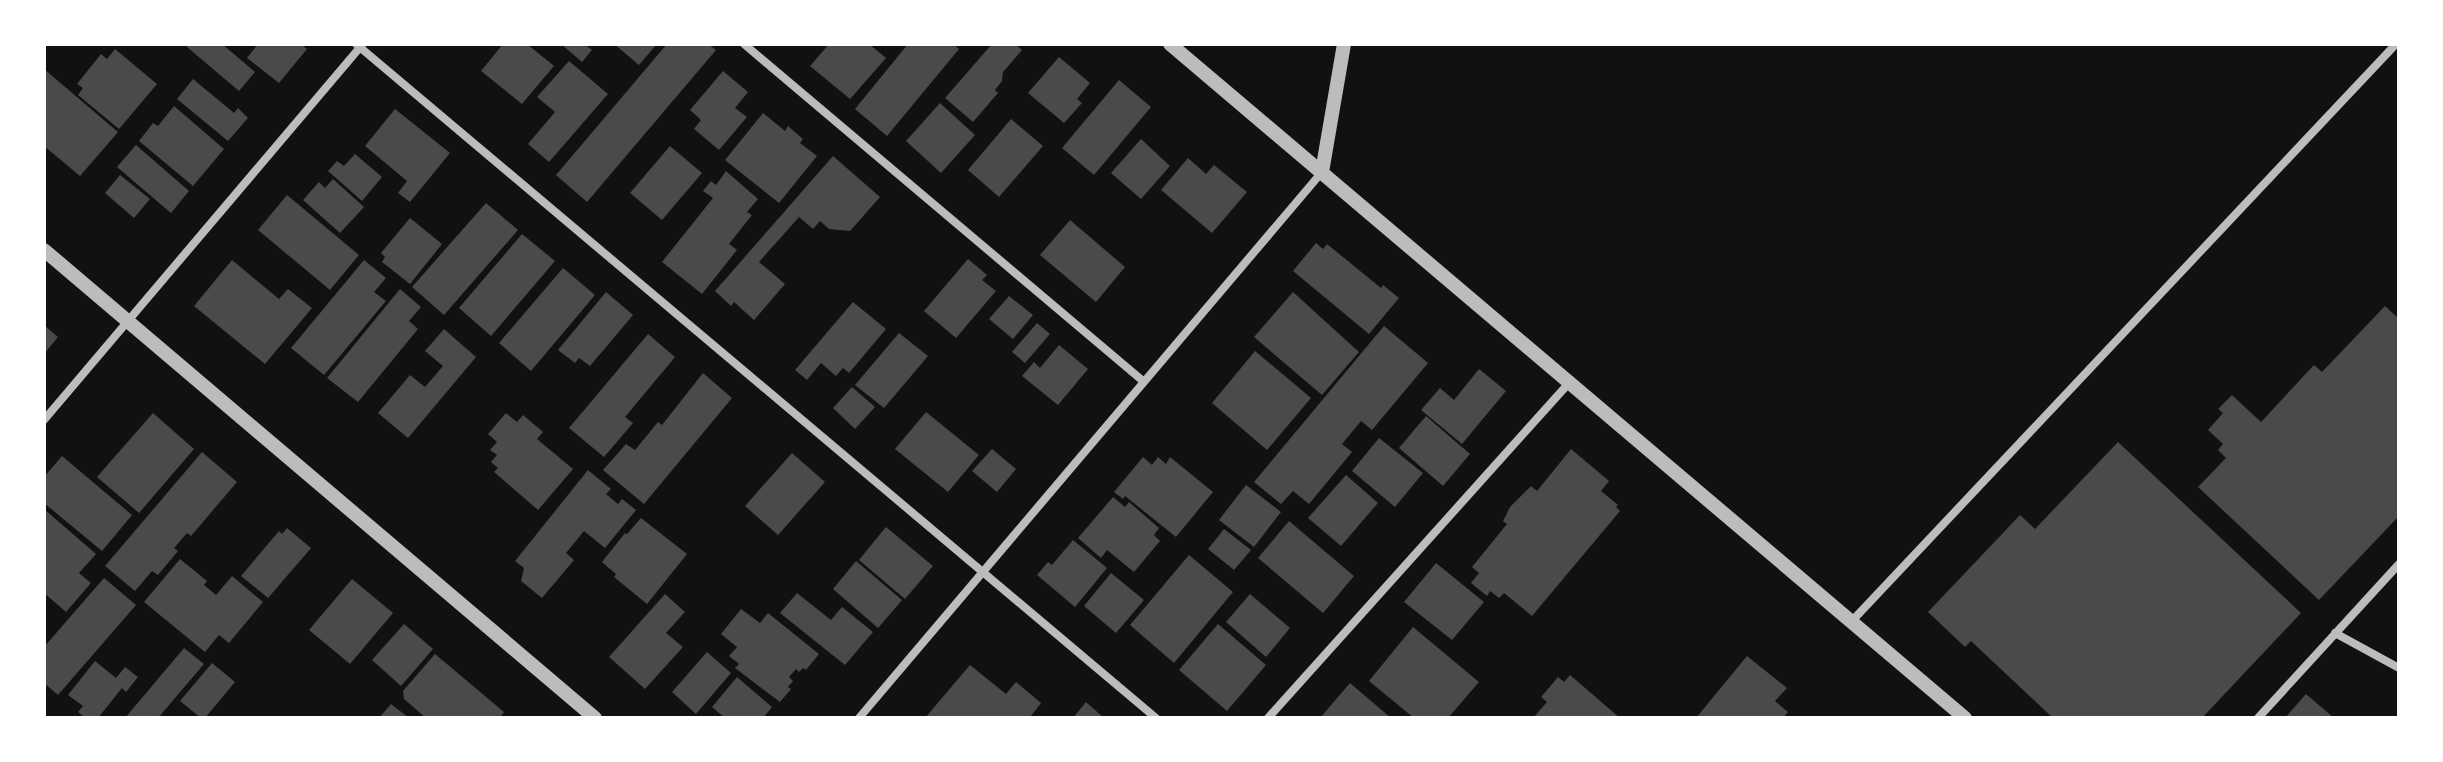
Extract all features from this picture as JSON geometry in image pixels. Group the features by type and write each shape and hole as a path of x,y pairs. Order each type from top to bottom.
{"street":[{"path":"744,44 1143,381"},
{"path":"1170,44 1965,718"},
{"path":"859,718 1322,172 1344,44"},
{"path":"1851,622 2396,44"},
{"path":"44,420 359,45 1156,718"},
{"path":"44,250 595,718"},
{"path":"1268,718 1569,383"},
{"path":"2258,718 2399,564"},
{"path":"2335,633 2399,668"}],"building":[{"path":"189,44 222,44 255,72 239,91 187,47"},
{"path":"258,44 301,44 307,49 279,83 247,58"},
{"path":"503,44 527,44 554,66 522,104 481,71"},
{"path":"561,44 584,44 592,50 582,62"},
{"path":"614,44 657,44 639,65"},
{"path":"667,44 708,44 716,50 587,202 556,175"},
{"path":"829,44 869,44 886,58 850,99 810,66"},
{"path":"908,44 953,44 959,49 887,136 855,109"},
{"path":"992,44 1015,44 1022,50 1003,72 1002,81 995,90 998,93 973,122 945,98"},
{"path":"115,49 157,84 119,129 78,95 83,88 77,84 101,54 107,59"},
{"path":"1059,57 1090,83 1077,99 1082,103 1064,123 1028,93"},
{"path":"569,61 608,94 549,162 528,144 555,112 537,97"},
{"path":"44,69 118,132 80,176 44,146"},
{"path":"723,71 748,92 735,108 747,117 719,150 694,129 701,120 690,110"},
{"path":"193,79 234,113 238,108 248,118 228,141 177,99"},
{"path":"1119,80 1151,107 1094,175 1062,148"},
{"path":"940,103 975,135 941,173 906,141"},
{"path":"174,106 224,149 193,186 139,141 153,123 158,126"},
{"path":"395,109 450,153 410,202 398,193 407,181 365,146"},
{"path":"763,113 785,131 788,126 803,139 800,143 817,156 779,203 725,160"},
{"path":"1011,119 1043,146 999,197 968,170"},
{"path":"1141,139 1170,166 1141,199 1111,173"},
{"path":"136,145 189,191 171,213 117,167"},
{"path":"670,146 702,173 662,220 630,193"},
{"path":"355,154 382,177 362,201 328,171 337,161 344,166"},
{"path":"833,156 880,197 850,231 829,229 820,221 813,229 799,217 759,262 785,284 754,320 734,302 731,306 715,291"},
{"path":"1188,158 1206,174 1214,165 1247,192 1212,233 1161,190"},
{"path":"726,171 758,199 747,212 752,215 729,244 737,250 702,294 662,262 713,198 703,191 711,181 716,185"},
{"path":"120,175 150,199 134,218 105,193"},
{"path":"333,179 364,207 340,233 303,200 319,182 325,188"},
{"path":"287,195 359,255 330,290 258,230"},
{"path":"486,203 518,230 444,315 412,287"},
{"path":"410,218 442,244 410,284 382,262 385,257 381,253"},
{"path":"1070,220 1125,267 1096,302 1040,255"},
{"path":"522,234 555,261 491,336 459,308"},
{"path":"1316,243 1323,249 1327,244 1381,288 1383,285 1399,298 1369,334 1293,271"},
{"path":"968,259 987,275 982,280 996,291 956,338 924,311"},
{"path":"232,260 279,299 288,289 312,308 265,364 194,306"},
{"path":"364,260 386,278 374,292 386,301 324,375 291,348"},
{"path":"563,268 595,295 531,371 499,343"},
{"path":"400,289 421,307 409,321 418,329 358,402 327,378"},
{"path":"606,292 633,315 590,366 579,358 575,363 558,350"},
{"path":"1293,292 1359,352 1322,395 1254,337"},
{"path":"1009,296 1033,315 1013,339 989,319"},
{"path":"853,302 886,329 849,373 843,368 836,376 821,363 807,380 795,370"},
{"path":"2385,306 2399,319 2399,516 2319,600 2198,487 2226,458 2218,450 2223,444 2208,430 2223,413 2218,409 2232,395 2261,422 2314,365 2322,372"},
{"path":"1037,323 1050,334 1025,363 1012,352"},
{"path":"44,325 58,337 44,354"},
{"path":"1384,326 1428,363 1372,430 1361,421 1342,444 1352,452 1309,504 1293,491 1281,504 1254,482"},
{"path":"444,329 476,357 408,438 378,413 410,375 425,387 443,366 425,351"},
{"path":"899,333 928,356 884,408 855,385"},
{"path":"648,334 675,357 625,417 633,423 604,457 569,428"},
{"path":"1059,345 1088,369 1058,405 1022,376 1034,362 1040,368"},
{"path":"1255,351 1311,398 1267,450 1212,403"},
{"path":"1479,369 1506,391 1462,444 1421,410 1440,388 1454,400"},
{"path":"703,373 732,398 644,504 603,470 626,444 635,450 658,422 662,425"},
{"path":"852,387 875,407 855,429 833,408"},
{"path":"926,412 979,455 948,492 895,449"},
{"path":"153,413 194,449 139,513 97,477"},
{"path":"506,413 517,422 523,415 543,432 537,439 573,469 538,510 494,472 498,468 491,462 497,455 490,450 497,442 488,434"},
{"path":"1426,416 1470,454 1443,486 1399,448"},
{"path":"1379,438 1423,473 1395,507 1352,471"},
{"path":"2118,442 2301,613 2202,718 2053,718 1971,641 1965,647 1928,612 2020,515 2035,529"},
{"path":"992,449 1016,469 997,492 972,471"},
{"path":"1571,449 1609,481 1601,491 1618,505 1616,507 1620,511 1532,616 1504,593 1499,598 1490,591 1487,596 1471,583 1479,573 1472,567 1507,524 1503,521 1510,507 1531,486 1537,491"},
{"path":"202,452 237,482 191,536 187,533 174,548 178,551 158,575 152,571 135,591 105,566"},
{"path":"792,453 825,482 778,535 745,506"},
{"path":"62,456 132,515 102,551 44,503 44,477"},
{"path":"1143,457 1152,465 1158,457 1166,464 1170,457 1213,492 1176,537 1125,496 1123,499 1114,492"},
{"path":"588,470 611,489 606,494 618,504 622,499 636,510 605,548 584,531 566,553 574,560 542,598 521,581 524,568 515,561"},
{"path":"1346,475 1378,503 1341,546 1308,518"},
{"path":"1246,485 1281,512 1254,547 1219,520"},
{"path":"1113,497 1125,507 1129,502 1159,528 1154,535 1160,541 1134,572 1107,550 1101,558 1078,538"},
{"path":"44,509 96,554 79,573 91,583 66,612 44,593"},
{"path":"641,518 687,554 647,604 614,577 616,574 602,562"},
{"path":"1289,521 1354,576 1323,613 1258,558"},
{"path":"886,527 933,566 905,599 859,560"},
{"path":"287,528 311,548 268,598 241,576 279,531 282,534"},
{"path":"1224,529 1251,550 1234,570 1208,549"},
{"path":"1073,540 1107,568 1075,607 1037,575 1048,562 1052,565"},
{"path":"1189,555 1233,592 1174,663 1130,625"},
{"path":"180,559 207,581 204,585 216,595 232,576 263,602 229,643 219,635 205,652 144,602"},
{"path":"856,561 902,600 878,628 833,589"},
{"path":"1436,563 1484,602 1452,640 1404,602"},
{"path":"1111,573 1144,600 1116,633 1084,606"},
{"path":"104,578 136,605 58,695 44,683 44,647"},
{"path":"352,579 393,613 350,664 309,630"},
{"path":"797,593 831,620 842,607 873,632 845,665 780,613"},
{"path":"665,594 685,612 666,633 683,647 645,689 609,657"},
{"path":"1250,594 1290,628 1266,657 1226,622"},
{"path":"741,609 760,623 768,613 819,654 806,670 803,668 799,672 796,669 789,677 793,681 788,687 791,689 780,702 735,668 739,664 729,656 737,647 721,634"},
{"path":"404,624 433,649 401,686 372,660"},
{"path":"1218,624 1266,665 1227,711 1179,670"},
{"path":"1413,627 1479,682 1448,718 1414,718 1369,681"},
{"path":"184,648 204,664 158,718 125,718"},
{"path":"707,652 731,673 696,714 672,692"},
{"path":"435,654 504,712 500,718 426,718 404,699 403,691"},
{"path":"1747,656 1787,688 1775,701 1788,712 1783,718 1696,718"},
{"path":"95,661 116,678 125,667 138,677 126,692 122,688 98,718 85,718 78,712 83,706 68,695"},
{"path":"212,663 235,682 205,718 201,718 180,701"},
{"path":"970,665 1006,694 1016,682 1041,703 1031,716 1034,718 925,718"},
{"path":"1570,675 1620,718 1533,718 1547,702 1541,697 1558,677 1564,682"},
{"path":"737,677 772,707 763,718 725,718 712,707"},
{"path":"1350,683 1391,718 1320,718"},
{"path":"2306,694 2334,718 2285,718"},
{"path":"1086,702 1104,718 1073,718"},
{"path":"391,704 409,718 379,718"}]}
